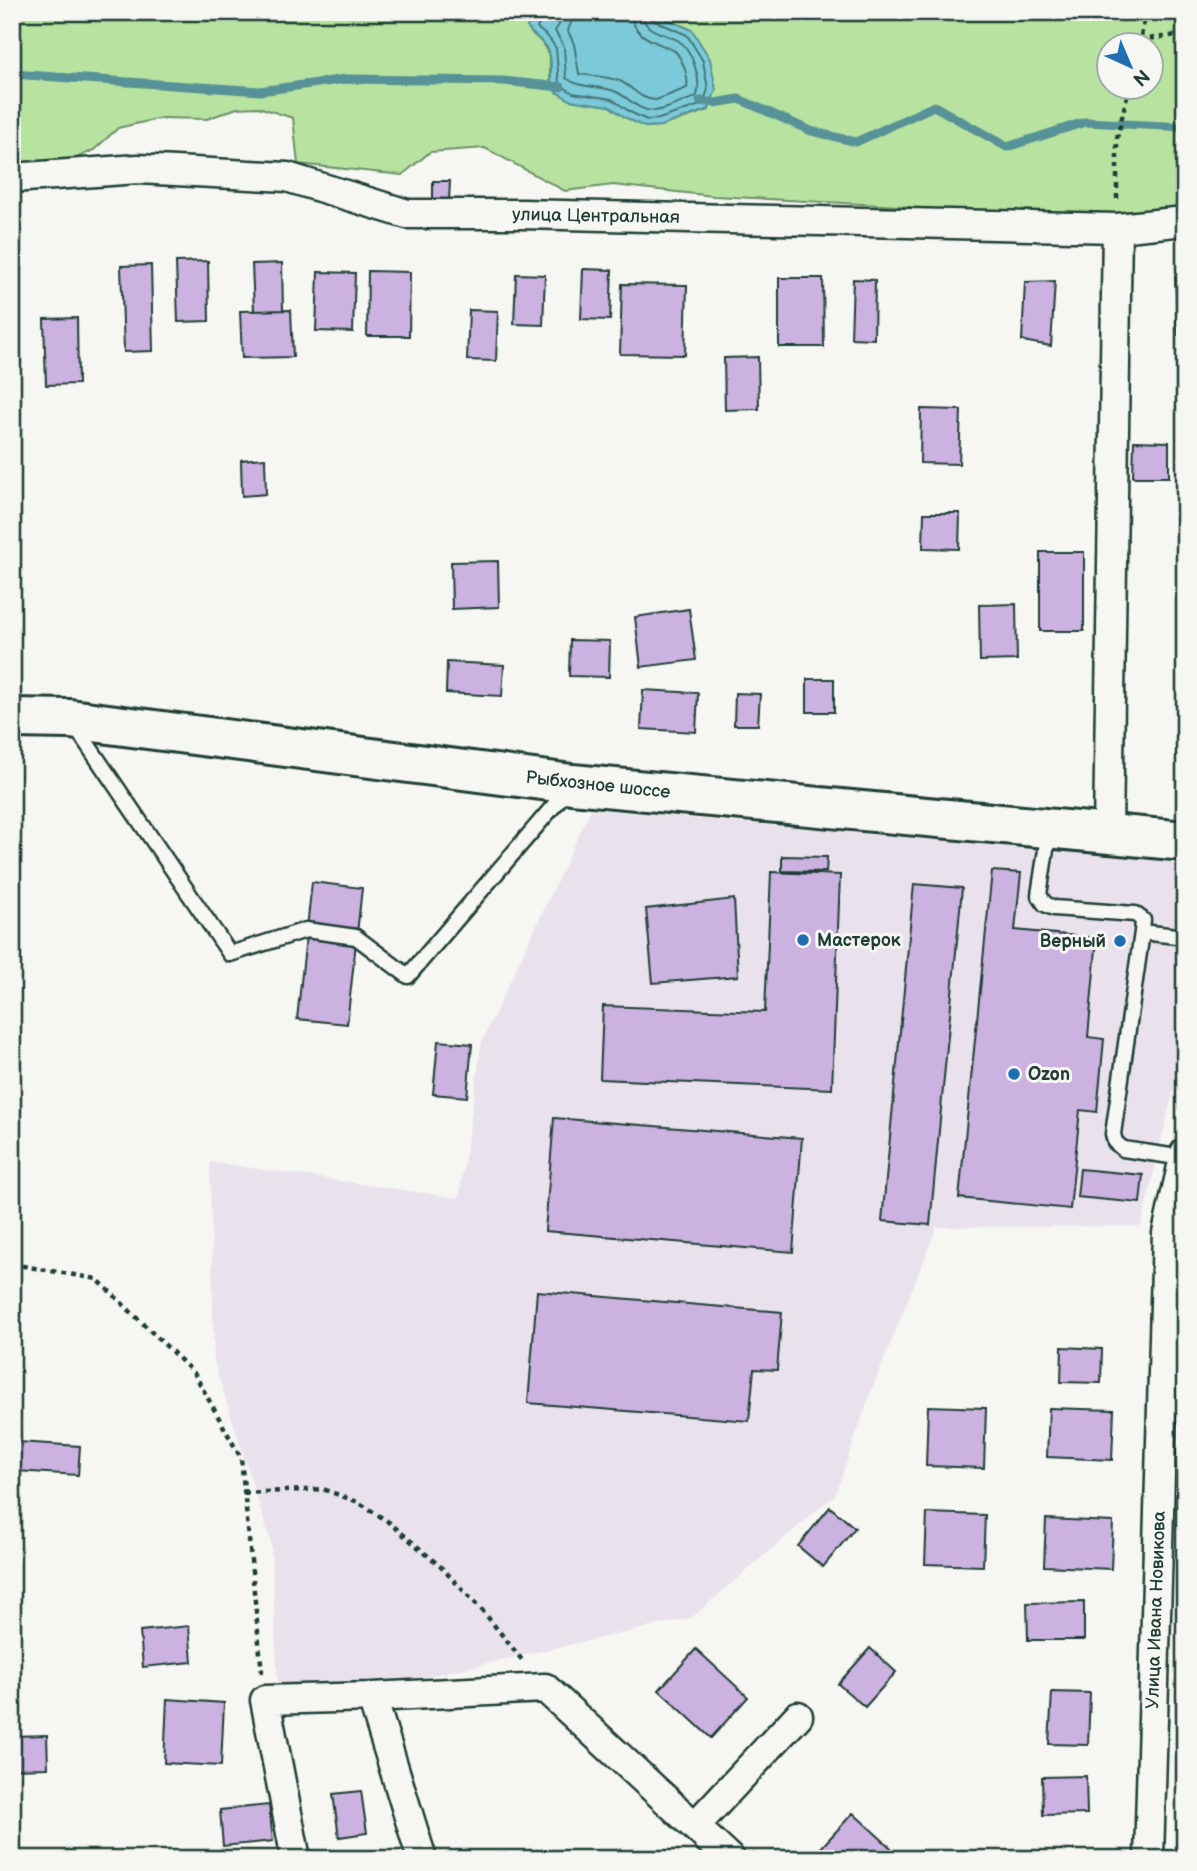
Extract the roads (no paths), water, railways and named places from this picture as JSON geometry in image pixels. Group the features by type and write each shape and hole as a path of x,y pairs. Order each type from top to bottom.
{"main road":[{"name":"Рыбхозное шоссе","path":"12,718 70,719 572,784 1185,841"}],"street":[{"name":"улица Центральная","path":"12,178 138,169 288,177 407,215 521,214 1117,228 1185,222"},
{"path":"1108,834 1117,228"},
{"name":"Улица Ивана Новикова","path":"1149,1859 1167,1233 1184,1155"},
{"path":"296,1859 265,1700 544,1688 730,1859"},
{"path":"372,1696 422,1859"},
{"path":"696,1825 799,1716"}],"lane":[{"path":"70,719 230,954 306,930 356,937 408,976 572,784"},
{"path":"1050,828 1039,895 1045,904 1054,908 1135,914 1143,920 1113,1134 1115,1142 1124,1149 1184,1155"},
{"path":"1142,932 1185,937"}],"water":[{"path":"550,12 651,12 692,30 710,59 716,90 709,109 661,126 645,127 609,106 570,100 552,89 550,53 527,27 532,20"}],"waterway":[{"path":"12,74 260,91 346,79 503,81 561,87"},
{"path":"700,101 715,103 739,99 811,131 856,142 934,106 1007,147 1085,122 1185,127"}],"place":[{"name":"Мастерок","path":"803,940"},
{"name":"Верный","path":"1120,941"},
{"name":"Ozon","path":"1014,1074"}]}
